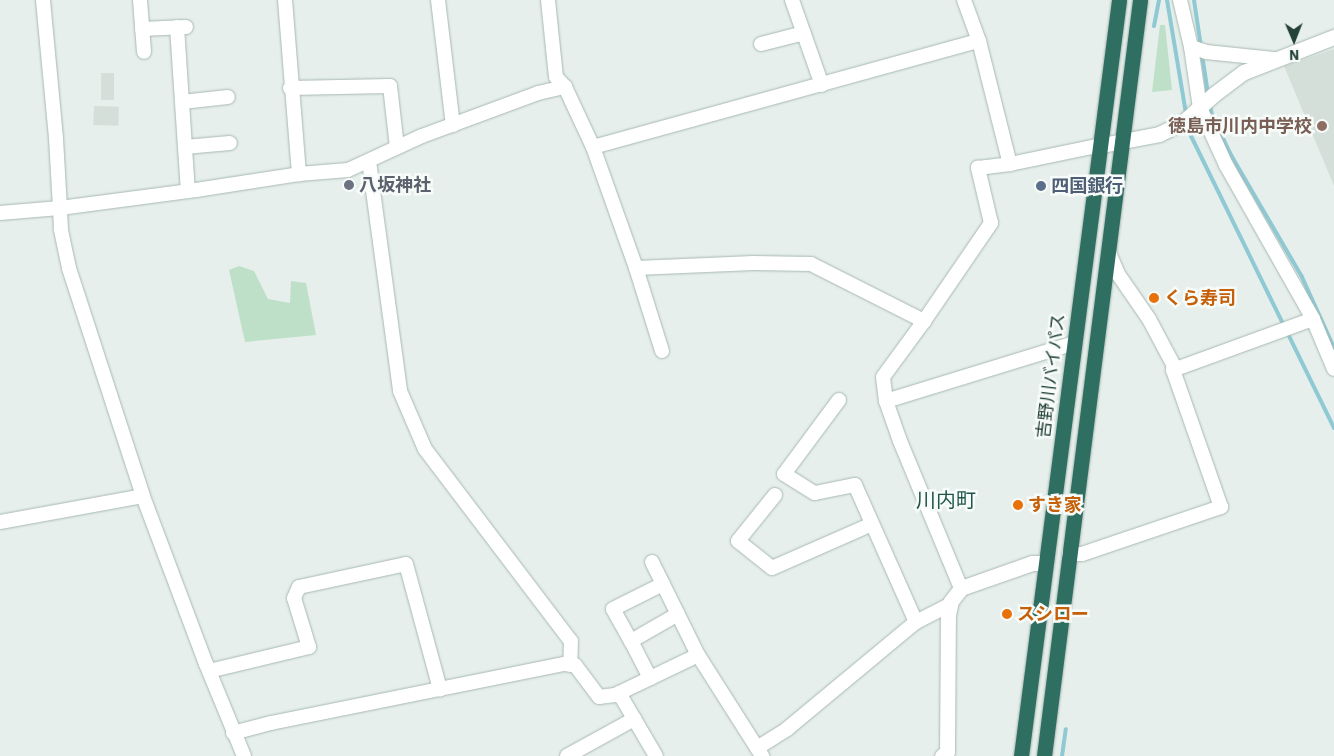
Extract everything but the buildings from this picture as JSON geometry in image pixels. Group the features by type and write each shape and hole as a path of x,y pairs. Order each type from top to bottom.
{"highway":[{"name":"吉野川バイパス","path":"1020,756 1120,0"},
{"path":"1044,756 1140,0"}],"street":[{"path":"43,0 56,128 61,229 69,268 143,496 233,733 244,756"},
{"path":"140,0 144,52"},
{"path":"285,0 290,88 299,174"},
{"path":"438,0 453,125"},
{"path":"548,0 556,78 565,87 593,147 636,268 662,351"},
{"path":"792,0 822,85"},
{"path":"964,0 979,41 1010,164"},
{"path":"1180,0 1198,49 1199,108 1226,165 1313,319 1334,369"},
{"path":"142,29 182,27 182,102 188,191"},
{"path":"761,44 804,33"},
{"path":"961,588 900,441 886,401 883,377 991,223 978,168 1010,164 1102,145 1122,143 1159,134 1199,108 1239,75 1274,59 1334,38"},
{"path":"593,147 979,41"},
{"path":"1198,49 1274,59"},
{"path":"290,88 390,86 398,147"},
{"path":"0,213 60,208 299,174 348,170 453,125 538,93 565,87"},
{"path":"182,102 228,97"},
{"path":"185,147 230,143"},
{"path":"369,161 400,391 425,449 571,641 570,665"},
{"path":"1069,554 1082,554 1221,507 1173,370 1174,366 1157,335 1118,274 1109,252"},
{"path":"636,268 745,263 811,264 924,321"},
{"path":"1173,370 1313,319"},
{"path":"886,401 1074,343"},
{"path":"839,400 784,474 815,493 855,485 916,622"},
{"path":"775,495 738,541 772,568 872,524"},
{"path":"0,522 143,496"},
{"path":"652,562 698,655 760,752 916,622 951,604"},
{"path":"942,756 946,752 948,615 951,604 961,588 1032,563 1046,563"},
{"path":"209,671 309,647 294,598 299,588 406,564 440,689"},
{"path":"650,678 613,609 663,584"},
{"path":"631,641 678,614"},
{"path":"233,733 271,723 570,665 575,666 599,697 619,693 698,655"},
{"path":"619,693 656,756"},
{"path":"567,756 634,719"}],"shaded area":[{"name":"徳島市川内中学校","path":"1334,49 1334,186 1284,66"},
{"path":"101,73 114,73 114,100 101,100"},
{"path":"94,106 119,107 118,126 93,125"}],"green space":[{"path":"1160,25 1165,25 1172,90 1152,92"},
{"path":"239,266 254,271 268,299 290,303 291,281 306,283 316,335 245,342 229,270"}],"waterway":[{"path":"1154,26 1159,0"},
{"path":"1167,0 1186,114"},
{"path":"1194,0 1201,47"},
{"path":"1202,54 1208,94"},
{"path":"1210,104 1212,115 1231,155 1302,277 1334,348"},
{"path":"1188,123 1191,136 1334,428"},
{"path":"1062,756 1066,729"}],"place":[{"name":"徳島市川内中学校","path":"1322,126"},
{"name":"八坂神社","path":"349,185"},
{"name":"四国銀行","path":"1041,186"},
{"name":"くら寿司","path":"1154,298"},
{"name":"すき家","path":"1018,505"},
{"name":"スシロー","path":"1007,614"}],"district":[{"name":"川内町","path":"946,499"}]}
